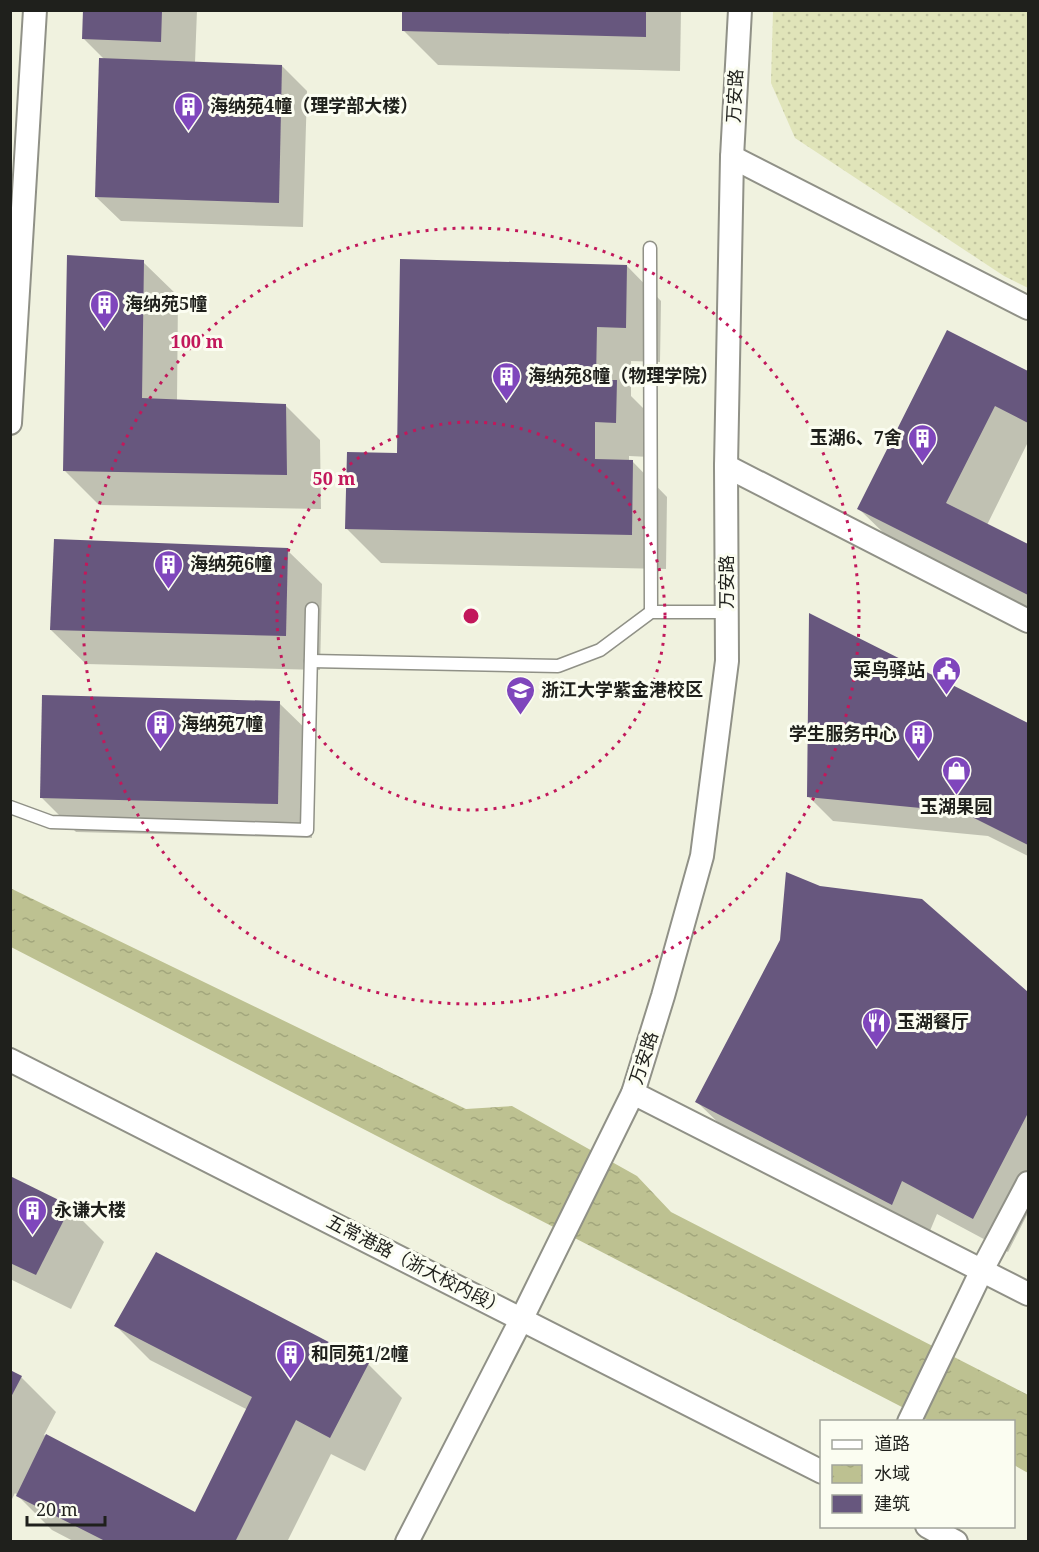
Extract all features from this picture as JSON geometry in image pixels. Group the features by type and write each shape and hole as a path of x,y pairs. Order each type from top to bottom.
{"street":[{"path":"10,423 35,10"},
{"name":"万安路","path":"407,1542 522,1318 633,1093 702,856 727,661 726,466 732,157 740,10"},
{"path":"732,157 1029,308"},
{"path":"726,466 1029,621"},
{"name":"五常港路（浙大校内段）","path":"10,1060 820,1471"},
{"path":"633,1093 1029,1294"},
{"path":"910,1420 982,1270 1029,1183"},
{"path":"929,1528 956,1542"}],"lane":[{"path":"650,249 651,612"},
{"path":"10,807 51,822 307,830 312,609"},
{"path":"311,661 558,666 600,650 651,612 727,612"}],"shaded area":[{"name":"浙江大学紫金港校区","path":"11,11 1028,11 1028,1541 11,1542"},
{"path":"773,11 1028,11 1028,288 1004,276 795,138 771,83"}],"water":[{"path":"10,888 466,1109 512,1106 637,1176 671,1212 1028,1395 1028,1473 1015,1466 1015,1420 927,1420 11,947"}],"building":[{"path":"83,10 162,10 161,42 82,39"},
{"path":"402,10 646,10 646,37 402,31"},
{"name":"海纳苑4幢（理学部大楼）","path":"99,58 282,65 279,203 95,197"},
{"name":"海纳苑5幢","path":"67,255 144,260 142,398 286,404 287,475 63,471"},
{"name":"海纳苑8幢（物理学院）","path":"400,259 627,265 626,328 597,327 596,380 617,380 616,423 595,422 595,459 633,460 632,535 345,529 347,452 397,453"},
{"name":"玉湖6、7舍","path":"947,330 1028,371 1028,423 995,406 946,503 1028,544 1028,595 857,509"},
{"name":"海纳苑6幢","path":"54,539 288,548 286,636 50,630"},
{"name":"学生服务中心","path":"809,613 1028,723 1028,845 962,812 807,797"},
{"name":"海纳苑7幢","path":"42,695 280,701 278,804 40,798"},
{"name":"玉湖餐厅","path":"786,872 820,886 922,899 1028,992 1028,1113 973,1219 902,1181 892,1205 695,1102 780,940"},
{"name":"永谦大楼","path":"10,1176 71,1206 36,1275 10,1263"},
{"name":"和同苑1/2幢","path":"156,1252 369,1363 330,1438 296,1420 235,1542 107,1542 16,1496 46,1434 195,1512 252,1397 114,1326"},
{"path":"10,1370 22,1376 10,1399"}],"place":[{"name":"海纳苑4幢（理学部大楼）","path":"189,132"},
{"name":"海纳苑5幢","path":"104,330"},
{"name":"海纳苑8幢（物理学院）","path":"507,402"},
{"name":"玉湖6、7舍","path":"923,464"},
{"name":"海纳苑6幢","path":"169,590"},
{"name":"菜鸟驿站","path":"946,696"},
{"name":"浙江大学紫金港校区","path":"520,716"},
{"name":"海纳苑7幢","path":"160,750"},
{"name":"学生服务中心","path":"918,760"},
{"name":"玉湖果园","path":"956,796"},
{"name":"玉湖餐厅","path":"876,1048"},
{"name":"永谦大楼","path":"33,1236"},
{"name":"和同苑1/2幢","path":"290,1380"}]}
